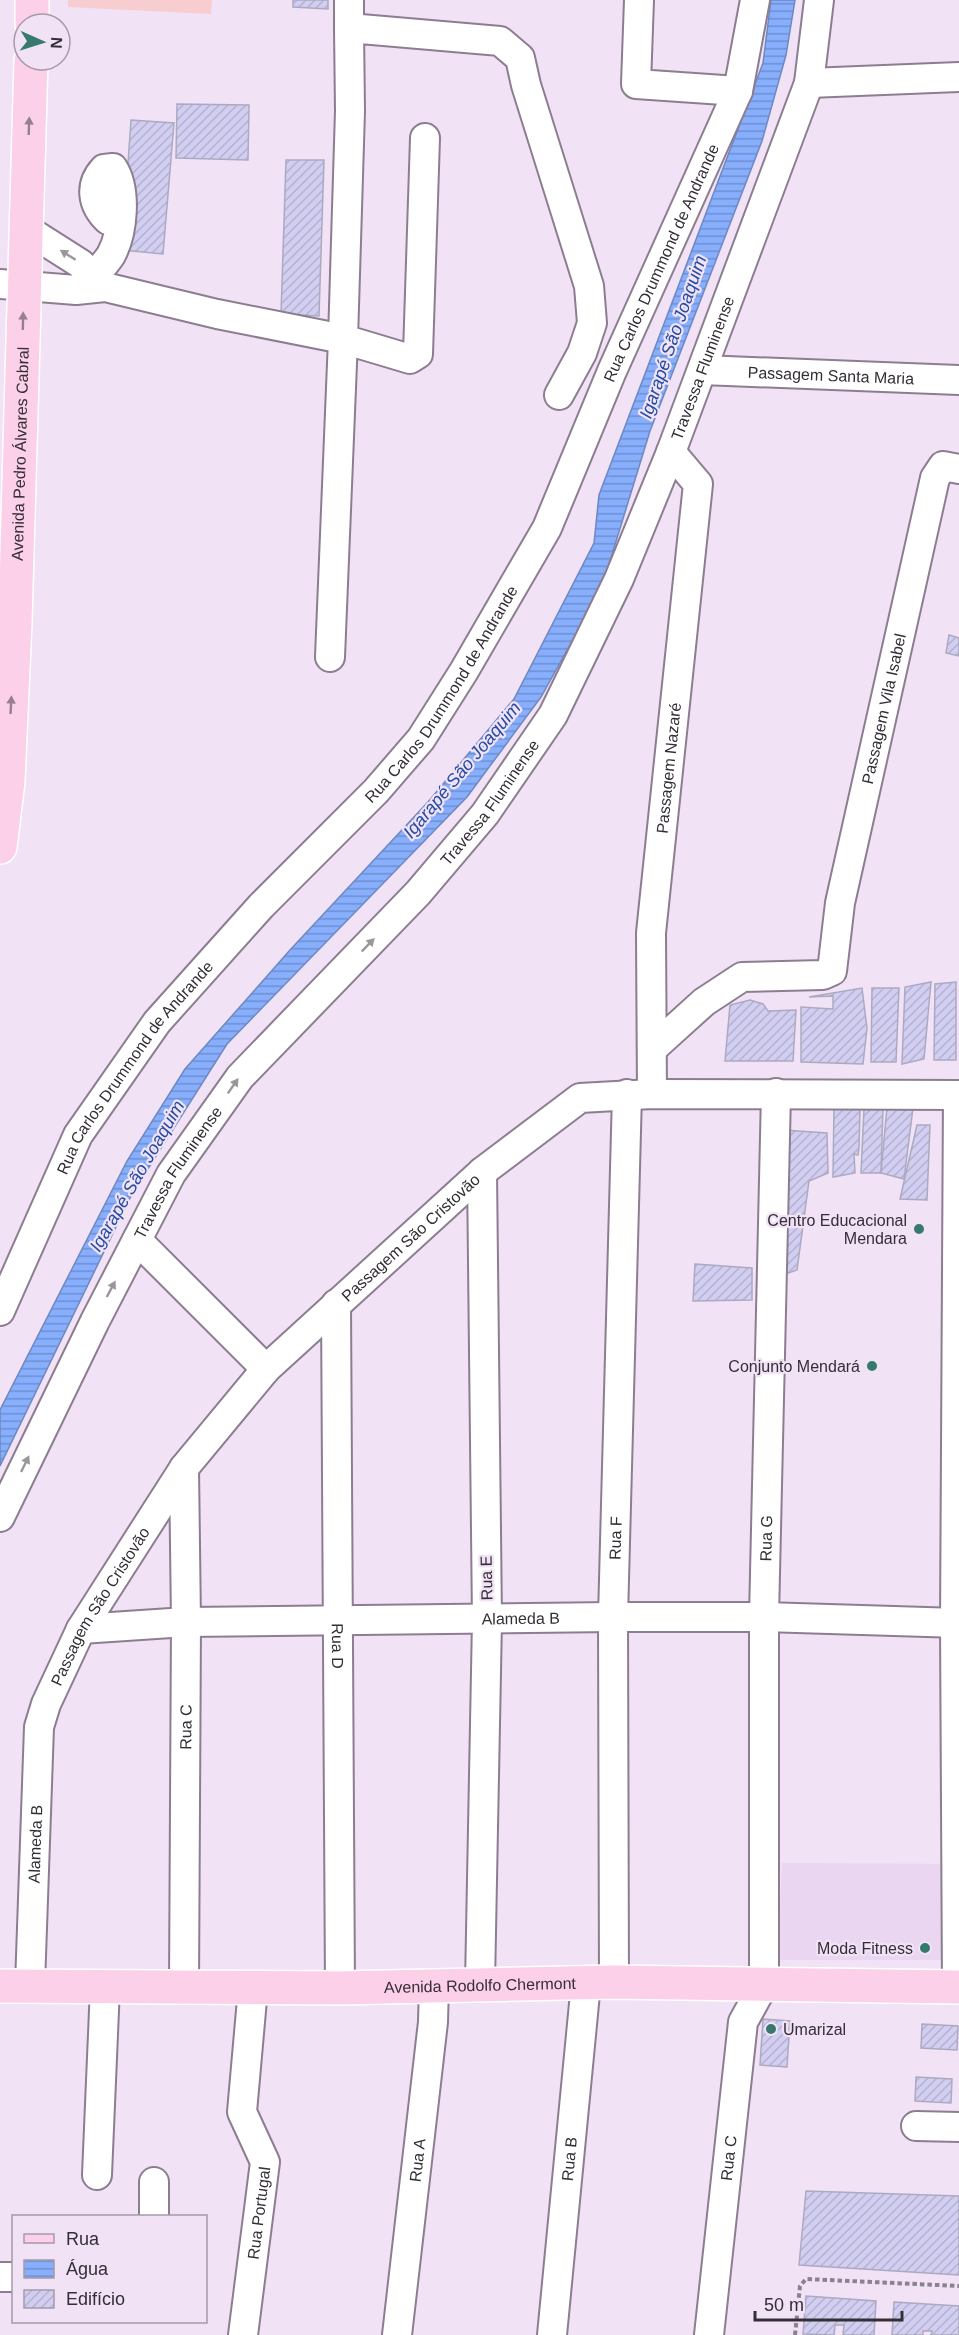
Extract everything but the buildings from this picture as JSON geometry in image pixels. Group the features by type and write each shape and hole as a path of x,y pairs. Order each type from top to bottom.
{"main road":[{"name":"Avenida Pedro Álvares Cabral","path":"0,846 8,781 15,622 12,285 26,229 31,72"},
{"name":"Avenida Rodolfo Chermont","path":"15,1986 340,1988 600,1982 958,1987"}],"street":[{"path":"330,657 350,111 349,0"},
{"path":"639,0 636,84 738,91"},
{"name":"Rua Carlos Drummond de Andrande","path":"0,1311 78,1135 157,1022 261,906 421,739 464,671 547,528 612,371 738,91 755,0"},
{"name":"Travessa Fluminense","path":"0,1517 171,1174 240,1077 418,893 485,814 553,715 619,579 671,452 809,83 819,0"},
{"path":"349,28 500,41 520,58 526,85 589,286 592,323 582,352 559,395"},
{"path":"809,83 959,77"},
{"path":"26,229 81,264 99,282 217,314 343,339 410,359 418,354 424,138"},
{"path":"12,285 76,290 99,282 111,256 119,233 120,222"},
{"name":"Passagem Santa Maria","path":"702,370 959,380"},
{"name":"Passagem Nazaré","path":"640,1094 652,1049 651,933 698,484 671,452"},
{"name":"Passagem Vila Isabel","path":"652,1049 704,1002 742,977 823,975 832,971 840,903 935,478 943,466 959,469"},
{"path":"636,995 640,1094"},
{"name":"Passagem São Cristovão","path":"46,1704 81,1629 184,1468 266,1369 482,1172 580,1098 640,1094 959,1095"},
{"name":"Rua F","path":"600,1982 613,1617 640,1094"},
{"name":"Rua G","path":"764,1984 764,1617 776,1094"},
{"path":"958,1987 959,1095"},
{"name":"Rua E","path":"480,1984 487,1620 482,1172"},
{"path":"137,1240 266,1369"},
{"name":"Rua D","path":"336,1304 336,1619 340,1988"},
{"name":"Rua C","path":"184,1468 186,1622 184,1988"},
{"name":"Alameda B","path":"81,1629 186,1622 613,1617 764,1617 957,1623"},
{"name":"Alameda B","path":"15,1986 39,1727 46,1704"},
{"name":"Rua B","path":"552,2335 600,1982"},
{"name":"Rua C","path":"709,2335 743,2022 764,1984"},
{"name":"Rua A","path":"397,2335 433,2022 434,1985"},
{"path":"97,2175 105,1987"},
{"name":"Rua Portugal","path":"243,2335 265,2162 242,2112 253,1988"},
{"path":"916,2126 959,2127"},
{"path":"154,2182 154,2215"}],"path":[{"path":"795,2335 800,2286 806,2279 959,2286"}],"shaded area":[{"path":"68,0 212,0 211,14 68,7"},
{"path":"782,1863 959,1864 959,1960 778,1960"}],"water":[{"name":"Igarapé São Joaquim","path":"771,0 795,0 786,55 762,141 650,431 602,587 541,697 467,797 227,1044 132,1194 0,1466 0,1410 127,1161 185,1069 290,950 428,802 514,699 594,543 599,495 763,63"}],"place":[{"name":"Centro Educacional Mendara","path":"919,1229"},
{"name":"Conjunto Mendará","path":"872,1366"},
{"name":"Moda Fitness","path":"925,1948"},
{"name":"Umarizal","path":"771,2029"}]}
